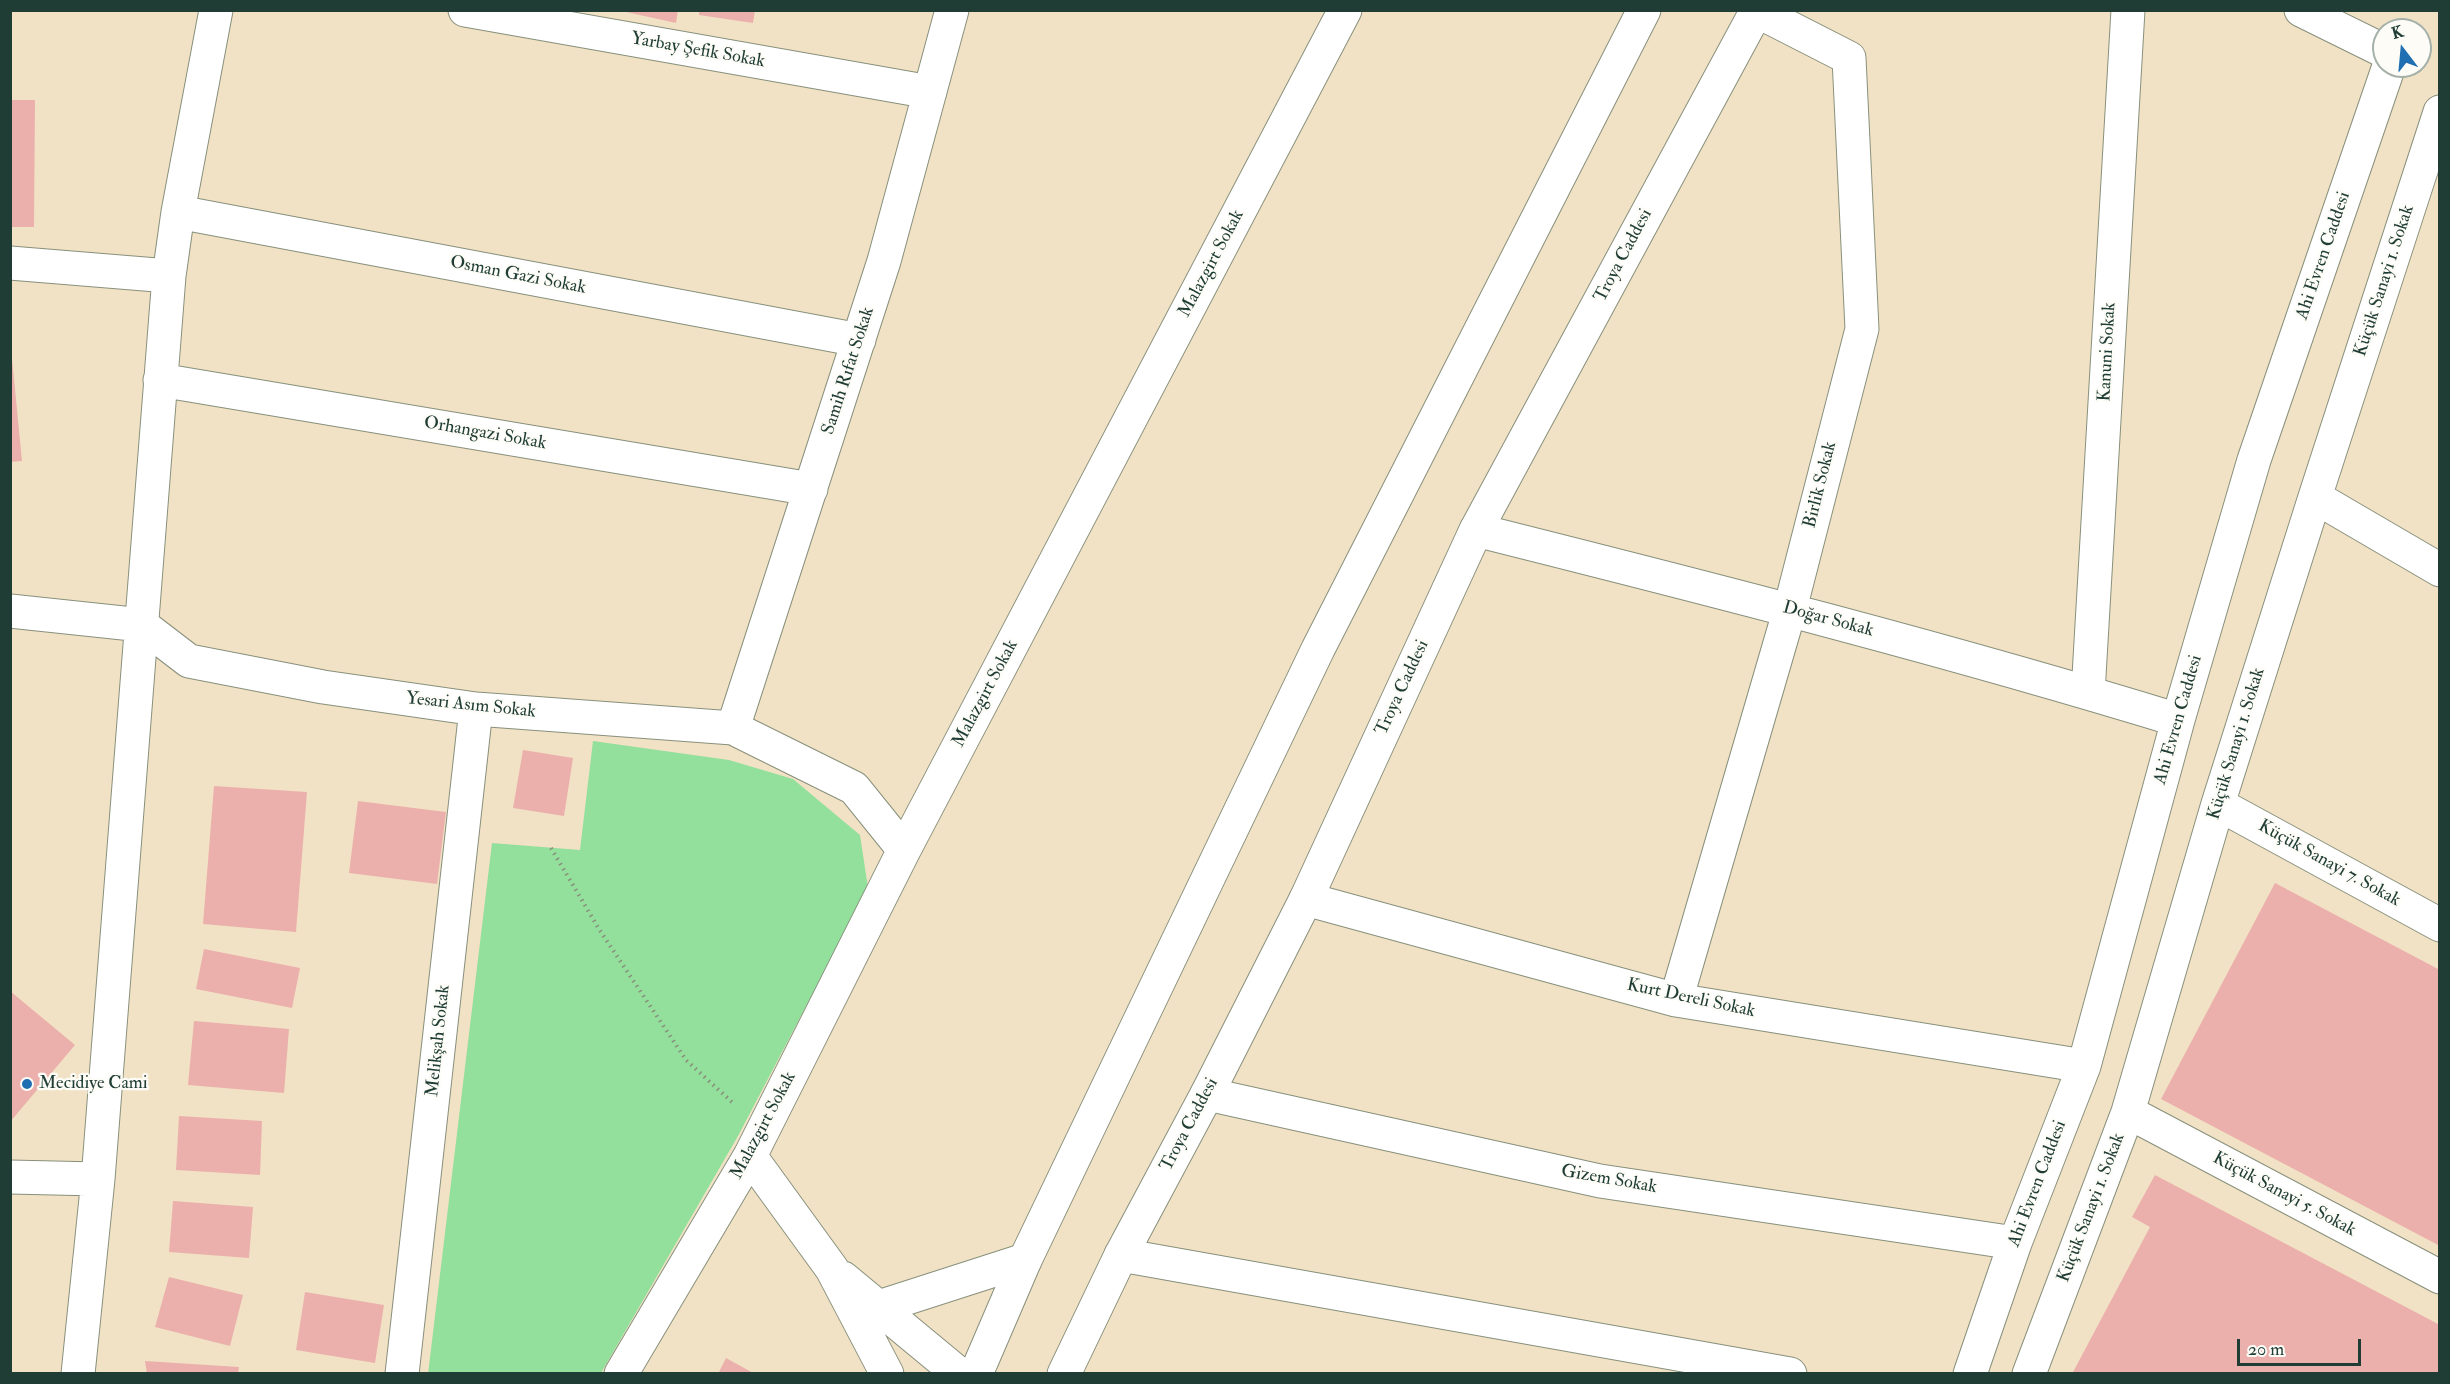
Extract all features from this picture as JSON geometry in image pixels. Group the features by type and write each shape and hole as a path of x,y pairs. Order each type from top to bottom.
{"street":[{"path":"78,1374 98,1179 169,276 178,212 216,10"},
{"name":"Yarbay Şefik Sokak","path":"465,10 930,92"},
{"name":"Samih Rıfat Sokak","path":"733,728 884,261 952,10"},
{"name":"Malazgirt Sokak","path":"621,1374 750,1156 903,850 1346,10"},
{"path":"976,1374 1025,1260 1318,649 1644,10"},
{"name":"Kanuni Sokak","path":"2088,693 2128,10"},
{"path":"2301,10 2372,45"},
{"name":"Troya Caddesi","path":"1064,1374 1121,1255 1207,1094 1306,899 1476,530 1757,11"},
{"name":"Birlik Sokak","path":"1676,1000 1790,609 1862,328 1849,58 1757,11"},
{"name":"Ahi Evren Caddesi","path":"1970,1374 2015,1243 2084,1066 2178,720 2254,460 2385,78"},
{"name":"Küçük Sanayi 1. Sokak","path":"2029,1374 2128,1112 2218,804 2314,497 2439,112"},
{"name":"Osman Gazi Sokak","path":"178,212 859,340"},
{"path":"10,263 169,276"},
{"name":"Orhangazi Sokak","path":"160,380 811,489"},
{"path":"2314,497 2439,570"},
{"name":"Doğar Sokak","path":"1476,530 1790,609 2178,720"},
{"path":"10,611 142,625"},
{"name":"Yesari Asım Sokak","path":"142,625 189,662 323,687 476,709 733,728 854,789 903,850"},
{"name":"Melikşah Sokak","path":"402,1374 476,709"},
{"name":"Küçük Sanayi 7. Sokak","path":"2218,804 2439,925"},
{"name":"Kurt Dereli Sokak","path":"1306,899 1676,1000 2084,1066"},
{"name":"Gizem Sokak","path":"1207,1094 1600,1181 2015,1243"},
{"name":"Küçük Sanayi 5. Sokak","path":"2128,1112 2439,1277"},
{"path":"750,1156 832,1269 886,1374"},
{"path":"10,1177 98,1179"},
{"path":"1121,1255 1790,1374"},
{"path":"879,1307 1025,1260"},
{"path":"832,1269 959,1374"}],"path":[{"path":"551,849 599,929 686,1060 748,1117 766,1125"}],"green space":[{"path":"593,741 729,760 793,779 860,835 868,888 738,1136 601,1373 428,1374 492,843 580,850"}],"building":[{"path":"617,10 678,10 676,23"},
{"path":"699,10 755,10 753,23 699,15"},
{"path":"10,100 35,100 34,227 10,227"},
{"path":"10,338 22,461 10,462"},
{"path":"523,750 573,758 564,816 513,808"},
{"path":"214,786 307,792 296,932 203,924"},
{"path":"358,801 446,812 437,884 349,873"},
{"path":"2275,883 2440,970 2440,1246 2161,1099"},
{"path":"204,949 300,968 292,1008 196,989"},
{"name":"Mecidiye Cami","path":"10,991 75,1045 10,1122"},
{"path":"194,1021 289,1029 284,1093 188,1085"},
{"path":"179,1116 262,1121 260,1175 176,1170"},
{"path":"2155,1175 2440,1325 2440,1374 2072,1374 2150,1227 2132,1217"},
{"path":"173,1201 253,1207 249,1258 169,1252"},
{"path":"169,1277 243,1295 230,1346 155,1327"},
{"path":"305,1292 384,1305 375,1363 296,1350"},
{"path":"726,1358 755,1374 718,1374"},
{"path":"145,1361 239,1367 238,1374 147,1374"}],"place":[{"name":"Mecidiye Cami","path":"27,1084"}]}
